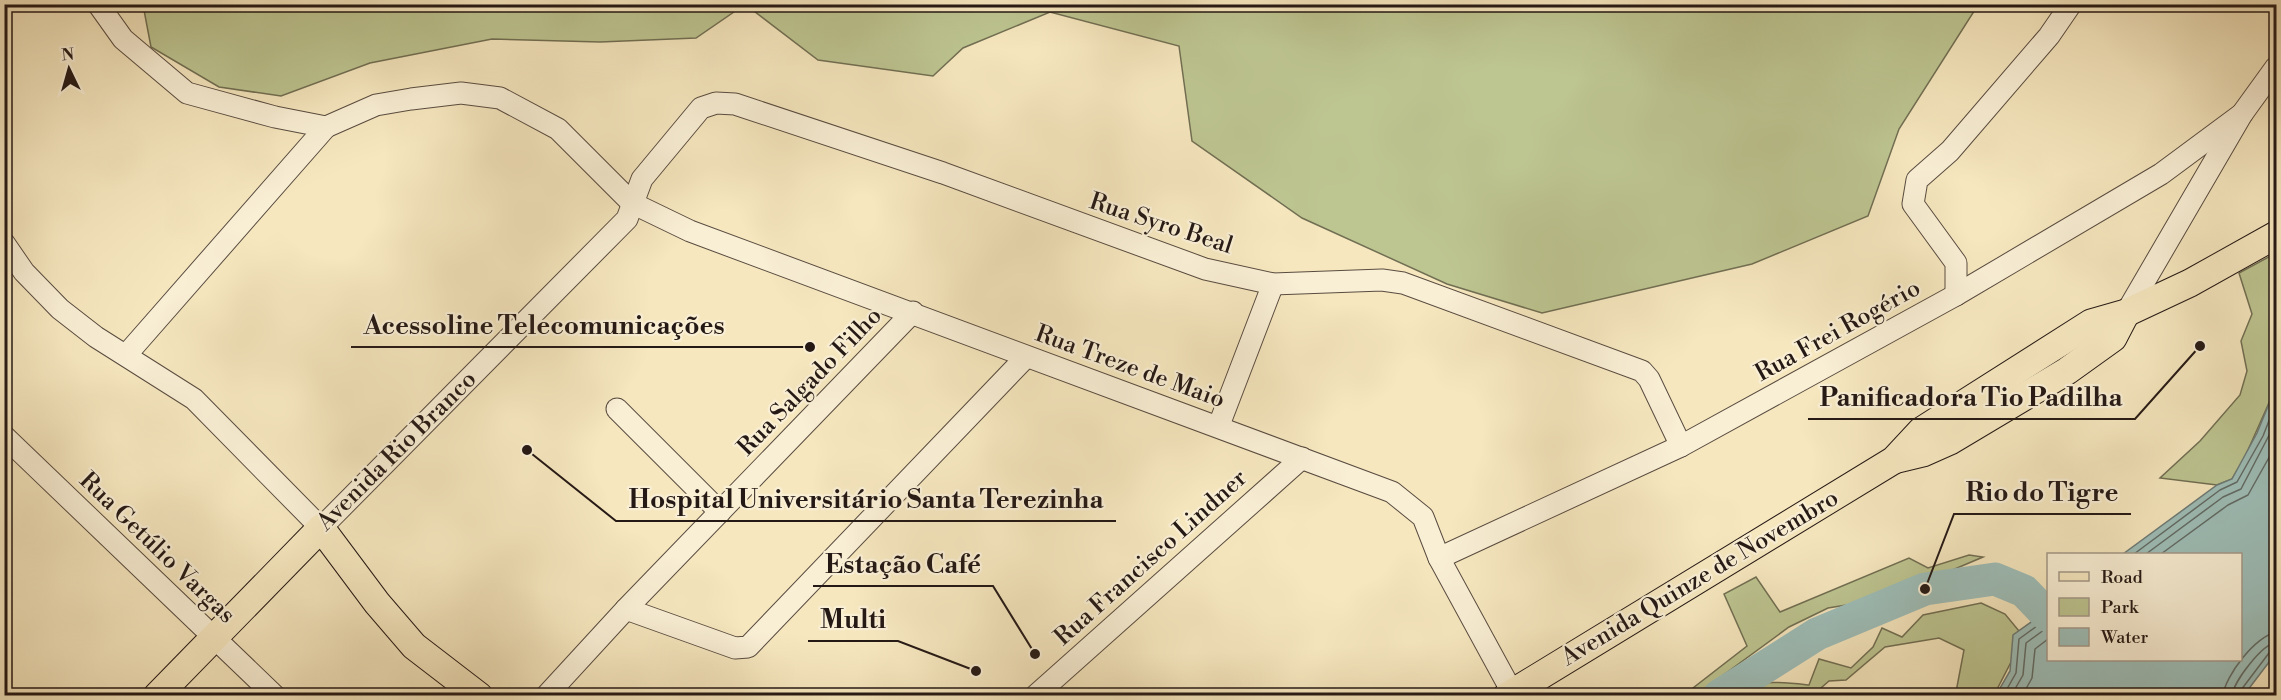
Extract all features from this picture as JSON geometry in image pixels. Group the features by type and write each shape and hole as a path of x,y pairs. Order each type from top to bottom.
{"main road":[{"name":"Avenida Quinze de Novembro","path":"1510,694 1894,460 1920,430 2091,323 2126,313 2190,283 2277,235"},
{"name":"Avenida Quinze de Novembro","path":"1894,460 1923,453 2067,371 2113,338 2126,313"},
{"path":"2041,356 2059,363 2067,371"},
{"path":"1989,388 1991,415"},
{"name":"Avenida Rio Branco","path":"157,696 212,636 321,528"},
{"path":"321,528 377,603 414,646 479,696"}],"street":[{"path":"98,4 123,39 187,93 326,127 127,354"},
{"path":"1956,295 1956,263 1912,204 1917,180 1950,151 2049,36 2071,4"},
{"name":"Rua Frei Rogério","path":"2126,313 2242,114 2277,67"},
{"name":"Rua Treze de Maio","path":"326,127 376,105 411,99 460,93 500,98 558,129 632,203 690,231 913,312 1026,357 1219,425 1392,492 1422,517 1439,558 1510,694"},
{"name":"Rua Syro Beal","path":"632,203 642,179 701,108 716,103 735,104 943,173 1205,269 1273,284 1358,280 1403,283 1642,371 1649,379 1681,446"},
{"name":"Rua Frei Rogério","path":"1439,558 1681,446 1956,295 2161,174 2242,114"},
{"name":"Avenida Rio Branco","path":"321,528 627,219 632,203"},
{"path":"4,243 24,272 60,309 96,337 127,354 194,399 321,528"},
{"path":"1219,425 1273,284"},
{"name":"Rua Salgado Filho","path":"546,696 626,609 913,312"},
{"path":"626,609 735,648 748,647 1026,357"},
{"path":"617,409 720,512"},
{"name":"Rua Getúlio Vargas","path":"4,436 275,696"},
{"name":"Rua Francisco Lindner","path":"1035,696 1302,458"}],"green space":[{"path":"143,4 744,5 696,38 600,42 492,39 370,63 281,96 219,87 151,47"},
{"path":"746,5 1978,5 1899,129 1868,216 1752,264 1542,313 1447,284 1302,218 1192,141 1179,46 1050,12 963,48 933,76 818,60"},
{"path":"2276,253 2276,387 2244,459 2232,479 2217,485 2160,478 2200,441 2240,395 2247,371 2241,341 2252,314 2239,273"},
{"path":"1969,555 1983,557 1950,571 1927,576 1909,587 1865,602 1828,608 1789,627 1696,695 1684,695 1747,646 1724,594 1756,577 1780,612 1909,558 1928,568"},
{"path":"1981,603 2005,614 2024,637 1994,695 1952,695 1956,692 1964,650 1939,638 1885,647 1846,680 1829,681 1813,695 1730,696 1748,686 1758,684 1778,682 1809,685 1819,659 1851,668 1873,647 1882,628 1902,637 1923,615"}],"water":[{"path":"2276,387 2276,653 2244,695 1996,695 2010,671 2013,635 2047,611 2047,661 2242,661 2242,553 2124,553 2217,485 2232,479 2257,433"}],"waterway":[{"path":"1719,696 1817,634 1925,589 1995,579 2024,591 2047,615"}],"place":[{"name":"Panificadora Tio Padilha","path":"2200,346"},
{"name":"Acessoline Telecomunicações","path":"810,347"},
{"name":"Hospital Universitário Santa Terezinha","path":"527,450"},
{"name":"Rio do Tigre","path":"1925,589"},
{"name":"Estação Café","path":"1035,654"},
{"name":"Multi","path":"976,671"}]}
